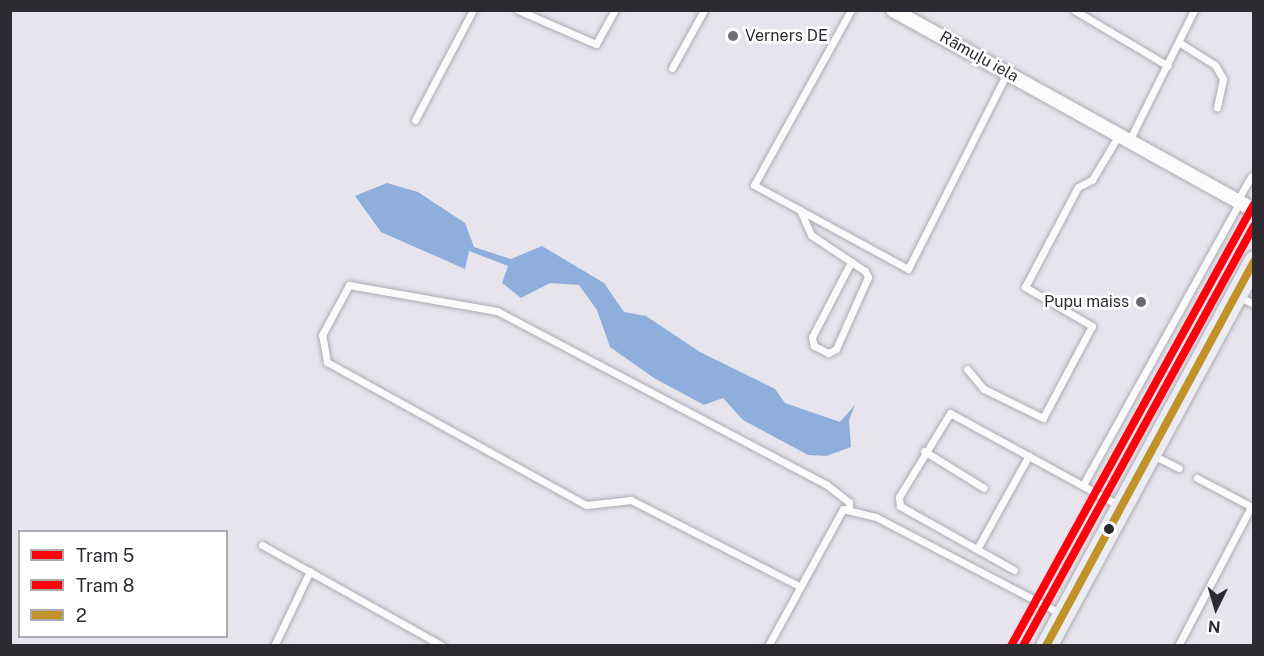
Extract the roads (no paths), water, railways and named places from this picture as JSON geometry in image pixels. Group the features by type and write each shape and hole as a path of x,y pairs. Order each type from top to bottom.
{"main road":[{"path":"1046,645 1148,453 1244,299 1254,261"}],"street":[{"name":"Rāmuļu iela","path":"893,10 1125,136 1254,210"}],"lane":[{"path":"415,120 473,10"},
{"path":"518,10 596,44 615,10"},
{"path":"672,68 704,10"},
{"path":"852,10 754,184 908,269 1007,73"},
{"path":"1074,10 1168,66"},
{"path":"967,369 984,389 1042,418 1092,326 1025,287 1078,187 1092,180 1125,136 1168,66 1194,10"},
{"path":"1180,43 1215,64 1223,79 1217,107"},
{"path":"1083,485 1251,177"},
{"path":"801,210 810,235 865,271 868,283 836,349 828,353 814,346 812,337 851,262"},
{"path":"799,586 631,500 586,505 327,362 322,334 349,285 497,311 827,484 849,502 849,510"},
{"path":"1014,570 900,506 899,496 924,451 950,413 1119,505"},
{"path":"924,451 984,488"},
{"path":"1148,453 1179,468"},
{"path":"977,549 1029,455"},
{"path":"1178,645 1252,508 1197,478"},
{"path":"768,645 843,509 876,517 1062,614"},
{"path":"262,544 443,645"},
{"path":"274,645 310,571"}],"water":[{"path":"387,183 418,192 465,223 474,247 511,259 542,246 604,283 624,312 646,316 700,352 775,389 785,403 840,422 855,405 849,420 851,447 826,456 808,455 743,420 723,398 704,405 654,378 610,347 597,310 579,285 550,283 521,298 502,283 508,266 469,251 465,269 381,232 355,196"}],"tram line":[{"name":"5","path":"1011,646 1254,204"},
{"name":"8","path":"1023,646 1254,226"}],"place":[{"name":"Verners DE","path":"733,36"},
{"name":"Pupu maiss","path":"1141,302"}]}
